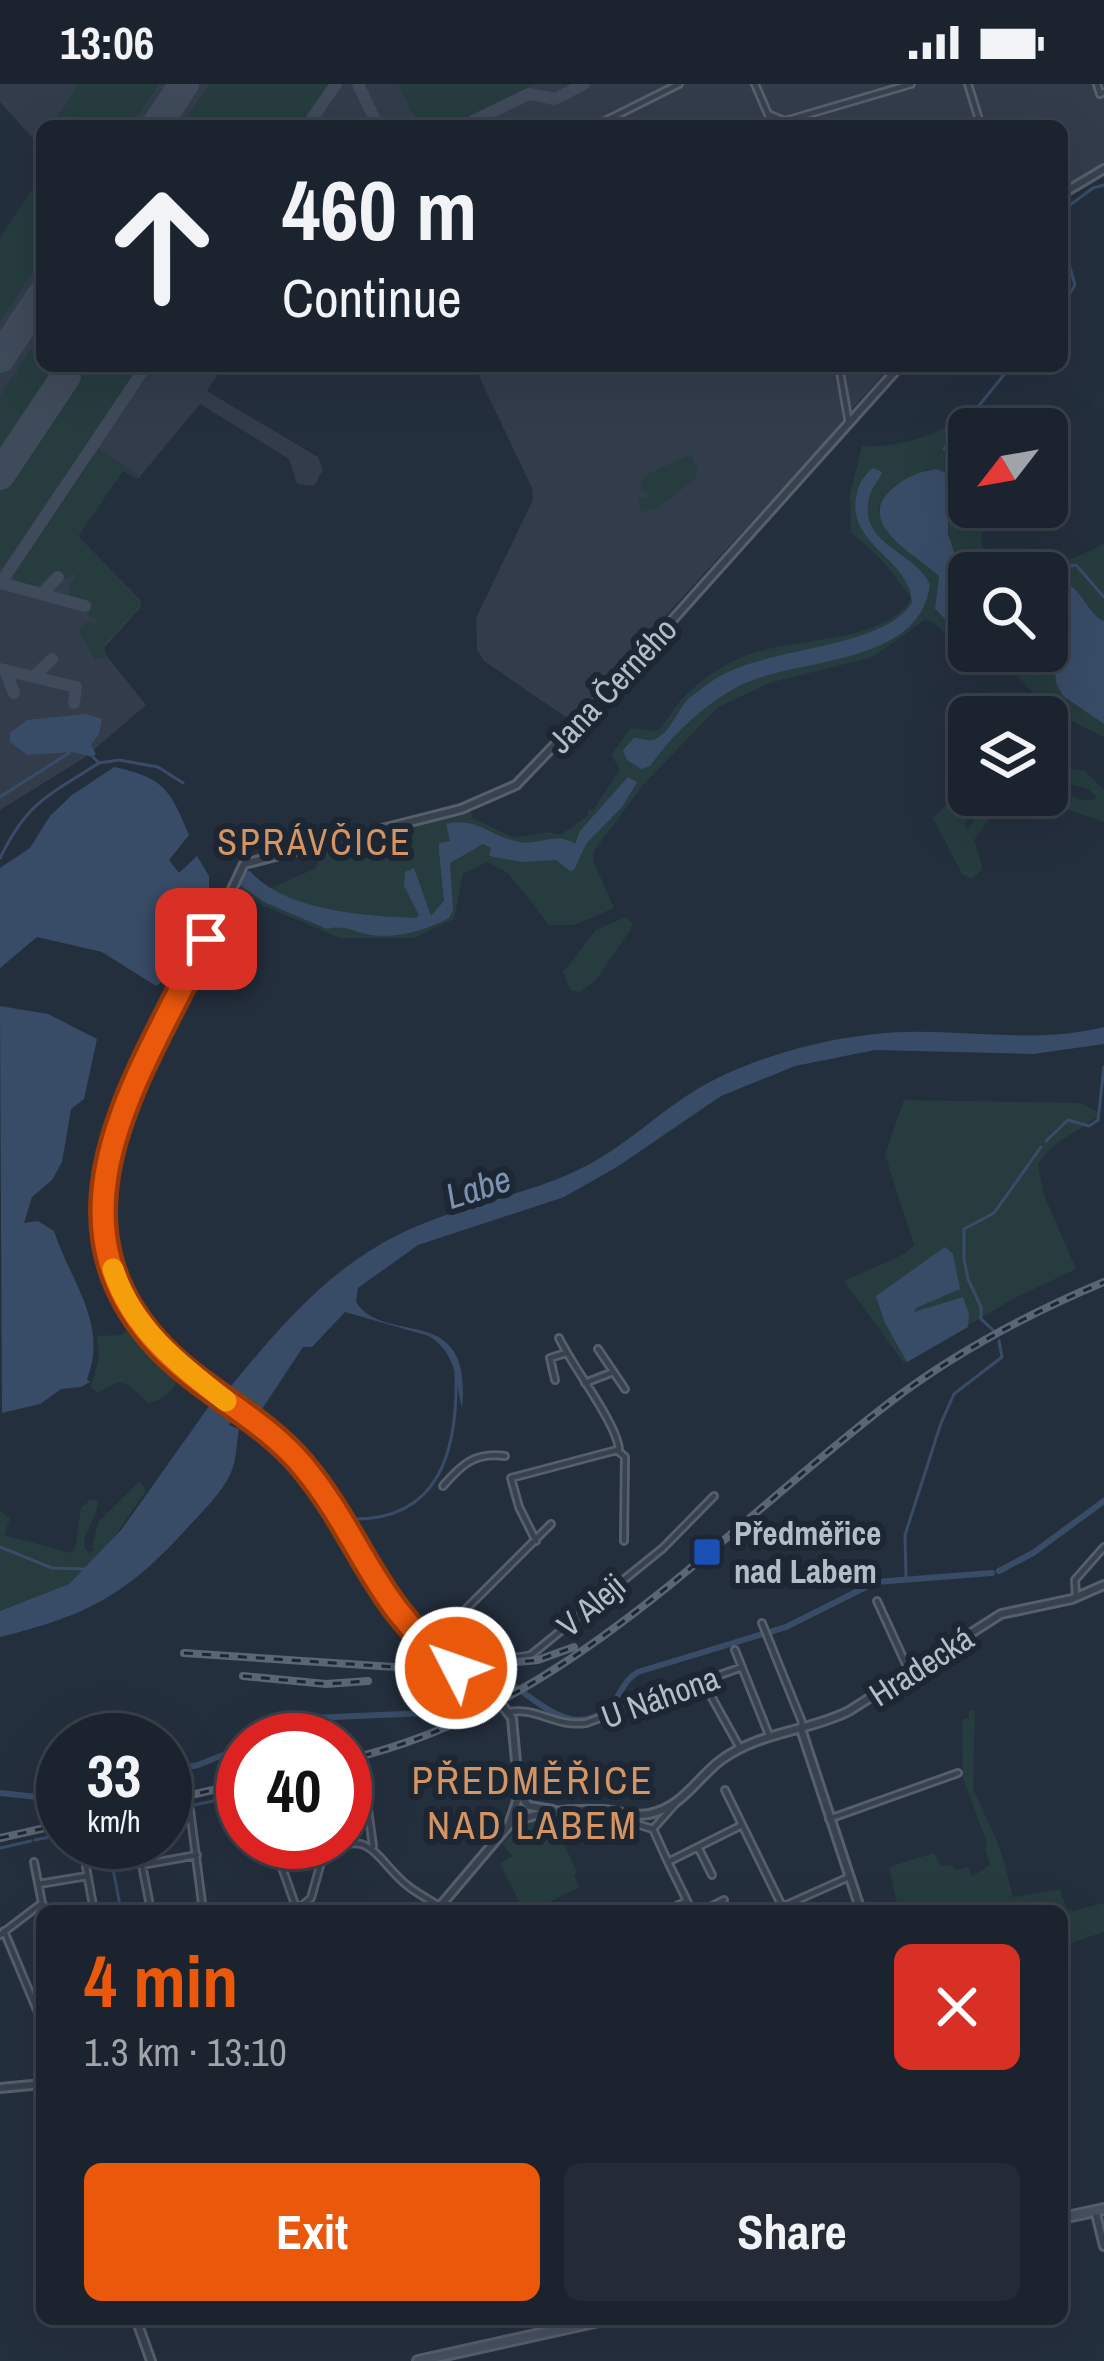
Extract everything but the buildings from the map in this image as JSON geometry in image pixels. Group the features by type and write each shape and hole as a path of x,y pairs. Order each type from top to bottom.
{"main road":[{"path":"1068,2217 1100,2210"},
{"path":"418,2361 581,2325"}],"street":[{"path":"607,120 679,84"},
{"path":"755,84 770,120"},
{"path":"797,120 911,84"},
{"path":"968,84 979,120"},
{"path":"1097,84 1100,94 1104,92"},
{"path":"768,114 778,120"},
{"path":"1068,190 1104,169"},
{"path":"840,372 849,424"},
{"name":"Jana Černého","path":"428,1647 380,1591 307,1470 166,1353 128,1303 106,1247 101,1198 113,1137 244,864 461,809 516,784 642,654 895,372"},
{"path":"559,1338 619,1440 618,1450"},
{"path":"598,1349 625,1389"},
{"path":"555,1380 550,1358 566,1353"},
{"path":"585,1383 613,1372"},
{"path":"536,1541 511,1478 618,1450"},
{"path":"618,1450 625,1457 624,1541"},
{"path":"443,1486 460,1465 477,1456 505,1456"},
{"name":"V Aleji","path":"446,1661 486,1656 513,1660 532,1655 663,1548 714,1496"},
{"path":"441,1905 509,1825 519,1796 515,1726 509,1712 446,1661 434,1657 428,1647 551,1524"},
{"path":"1076,1598 1075,1580 1104,1547"},
{"name":"Hradecká","path":"676,1803 712,1767 740,1748 769,1735 825,1724 849,1712 1001,1614 1076,1598 1104,1585"},
{"path":"878,1601 910,1673"},
{"path":"761,1624 802,1722 859,1905"},
{"path":"735,1650 769,1735"},
{"name":"U Náhona","path":"509,1712 527,1710 564,1725 586,1724 742,1667"},
{"path":"702,1680 740,1748"},
{"path":"829,1819 958,1773"},
{"path":"725,1790 782,1905"},
{"path":"519,1796 529,1806 563,1812"},
{"path":"509,1825 528,1816 563,1812 646,1814 676,1803"},
{"path":"653,1829 676,1803"},
{"path":"593,1811 653,1829 689,1905"},
{"path":"192,1825 202,1905"},
{"path":"668,1862 742,1826"},
{"path":"372,1839 373,1846 408,1886 433,1905"},
{"path":"302,1905 310,1898 322,1858 346,1845 373,1846"},
{"path":"698,1847 712,1876"},
{"path":"192,1857 196,1856"},
{"path":"34,1862 39,1905"},
{"path":"86,1869 93,1905"},
{"path":"143,1869 150,1905"},
{"path":"282,1869 294,1905"},
{"path":"39,1884 87,1876"},
{"path":"784,1905 849,1876"},
{"path":"677,1905 686,1900"},
{"path":"714,1905 724,1900"},
{"path":"36,1908 2,1933 36,2009"},
{"path":"0,2088 36,2085"},
{"path":"1100,2210 1104,2246"},
{"path":"138,2325 151,2361"}],"shaded area":[{"path":"0,84 1104,84 1104,164 1068,187 1068,120 36,120 36,141 0,102"},
{"path":"36,188 36,372 220,372 207,391 318,457 323,470 314,486 297,484 289,459 200,404 138,479 123,471 78,536 141,601 102,650 146,705 84,758 0,810 0,242"},
{"path":"477,372 886,372 842,414 843,422 570,720 484,661 477,650 476,618 533,500 532,488"}],"green space":[{"path":"79,84 159,84 135,120 55,120"},
{"path":"209,84 328,84 304,120 185,120"},
{"path":"398,84 534,84 461,120 416,120"},
{"path":"36,184 36,268 0,321 0,238"},
{"path":"36,342 36,372 136,372 0,570 0,396"},
{"path":"948,425 948,515 947,491 936,469 926,470 878,509 887,533 939,576 936,612 948,618 948,636 924,620 873,657 769,683 717,708 643,785 594,851 593,860 614,908 574,925 549,925 508,873 487,862 463,874 454,919 414,938 340,938 238,894 244,875 269,889 316,868 320,849 470,810 473,818 514,838 549,832 560,835 594,809 620,769 611,755 631,728 657,731 704,679 759,651 858,632 899,613 911,598 881,559 851,532 850,495 862,446 883,446"},
{"path":"97,447 138,479 123,471 78,536 142,604 104,644 106,657 95,660 79,630 85,622 96,625 97,618 88,616 91,603 69,595 76,577 73,573 66,579 55,570 36,587 21,585 12,576"},
{"path":"690,455 697,468 695,479 658,507 640,512 639,498 648,498 648,492 641,490 643,476"},
{"path":"949,528 983,528 981,543 986,552 953,552"},
{"path":"1104,544 1104,621 1068,594 1068,561"},
{"path":"1014,672 1055,672 1063,696 1038,696"},
{"path":"1068,699 1104,724 1104,737 1071,720"},
{"path":"1068,768 1085,771 1104,790 1104,822 1068,810 1068,795 1087,801 1097,798 1089,789 1068,784"},
{"path":"948,804 948,816 967,816 966,832 979,816 997,816 974,840 983,868 972,879 962,874 933,818"},
{"path":"626,917 631,929 595,981 580,992 571,991 563,972 596,930"},
{"path":"904,1100 1081,1103 1100,1114 1059,1142 1038,1165 1044,1195 1076,1269 1013,1299 904,1363 844,1281 914,1245 885,1155"},
{"path":"129,1328 179,1373 173,1388 153,1402 117,1382 98,1393 91,1387 99,1358 97,1336 121,1335"},
{"path":"140,1481 146,1491 107,1547 69,1584 0,1611 0,1510 10,1519 4,1535 71,1553 81,1508 98,1500 85,1540 89,1553 95,1550 99,1521"},
{"path":"969,1710 975,1711 973,1789 1000,1848 1013,1897 1060,1889 1065,1905 898,1905 889,1867 934,1853 941,1866 951,1865 956,1871 967,1867 973,1876 990,1865 987,1843 963,1778 962,1719 969,1718"},
{"path":"552,1818 577,1872 579,1887 544,1905 521,1905 500,1864 512,1856 502,1843 525,1821"},
{"path":"1104,1903 1104,1932 1068,1944 1068,1909"}],"water":[{"path":"873,468 882,472 869,498 872,527 930,584 922,611 904,631 880,645 739,686 690,721 650,766 641,769 627,760 623,750 634,738 658,738 688,699 711,682 760,661 876,630 912,602 900,573 860,525 857,493"},
{"path":"924,471 948,474 948,534 954,552 948,552 946,620 935,609 939,576 893,538 880,514 892,489"},
{"path":"1068,584 1104,621 1104,724 1063,696 1055,672 1068,672"},
{"path":"85,714 102,719 91,745 96,754 92,757 73,752 27,755 10,742 10,733 27,720"},
{"path":"114,767 155,781 170,796 189,835 169,860 179,873 197,856 209,876 209,898 171,976 156,986 102,952 37,937 0,968 0,868 30,848 50,816 72,795"},
{"path":"628,777 637,782 622,807 586,844 574,870 556,860 493,857 491,848 483,844 450,863 453,910 449,918 419,930 387,936 327,929 264,902 237,883 250,871 304,903 350,913 416,918 419,915 404,886 405,872 414,868 431,916 444,901 439,843 450,841 446,824 475,825 519,842 561,839 575,844 580,831"},
{"path":"0,1006 48,1014 97,1039 84,1099 71,1109 62,1162 52,1180 32,1197 24,1223 38,1221 54,1231 85,1303 93,1340 90,1382 61,1389 40,1404 2,1413"},
{"path":"1104,1027 1104,1044 1033,1054 875,1050 795,1066 721,1096 564,1197 418,1245 358,1288 356,1302 387,1323 441,1339 454,1352 462,1374 462,1408 453,1368 438,1343 429,1336 345,1312 312,1347 303,1347 262,1409 258,1407 248,1421 238,1414 229,1425 239,1429 230,1475 211,1502 146,1569 83,1610 0,1637 0,1611 69,1584 122,1529 212,1402 221,1407 234,1389 231,1386 290,1318 332,1278 380,1244 430,1221 588,1165 694,1091 778,1054 897,1032 1045,1035"},
{"path":"945,1247 953,1254 960,1289 914,1312 963,1297 968,1327 907,1362 876,1296"}],"waterway":[{"path":"1068,207 1104,185"},
{"path":"1068,260 1075,285 1068,296"},
{"path":"944,449 1006,372"},
{"path":"1068,567 1076,565 1104,597"},
{"path":"0,797 69,753"},
{"path":"93,757 99,763 119,760 158,767 183,783"},
{"path":"0,858 30,812 99,763"},
{"path":"1046,1141 1068,1120 1089,1126 1098,1120 1104,1067"},
{"path":"994,1331 981,1319 981,1307 968,1279 964,1229 994,1213 1041,1147"},
{"path":"906,1577 905,1535 941,1423 954,1394 1002,1357 999,1341"},
{"path":"347,1519 404,1509 437,1477 453,1429 456,1373"},
{"path":"999,1571 1033,1553 1104,1501"},
{"path":"0,1547 52,1568 84,1569"},
{"path":"372,1715 426,1713 470,1684 499,1677 565,1718 594,1717 612,1704 638,1672 786,1627 876,1582 992,1573"},
{"path":"192,1766 216,1758"},
{"path":"0,1793 36,1797"},
{"path":"192,1805 216,1800"},
{"path":"0,1848 31,1841"},
{"path":"113,1869 120,1905"}],"taxiway":[{"path":"311,120 336,84"},
{"path":"358,84 375,120"},
{"path":"475,120 529,94 555,99 584,84"},
{"path":"0,584 142,372"},
{"path":"42,594 58,577"},
{"path":"1,583 85,606"},
{"path":"33,677 52,659"},
{"path":"0,669 76,687 74,703"},
{"path":"5,670 14,693"}],"runway":[{"path":"160,120 184,84"},
{"path":"0,358 36,304"},
{"path":"0,475 66,376"}],"railway":[{"path":"372,1752 424,1736 498,1702 568,1660 635,1613 914,1385 993,1336 1104,1282"},
{"path":"184,1653 440,1670 538,1660 574,1647"},
{"path":"243,1676 326,1684 368,1681"},
{"path":"192,1795 216,1789"},
{"path":"0,1838 36,1830"}],"slow traffic":[{"path":"113,1269 144,1330 226,1401"}],"place":[{"name":"Předměřice nad Labem","path":"707,1552"}],"district":[{"name":"SPRÁVČICE","path":"315,842"},
{"name":"PŘEDMĚŘICE NAD LABEM","path":"533,1802"}],"route":[{"path":"206,939 124,1109 107,1156 101,1198 106,1247 116,1278 144,1330 166,1353 278,1440 307,1470 388,1601 428,1647 456,1668"}],"water label":[{"name":"Labe","path":"478,1187"}]}
